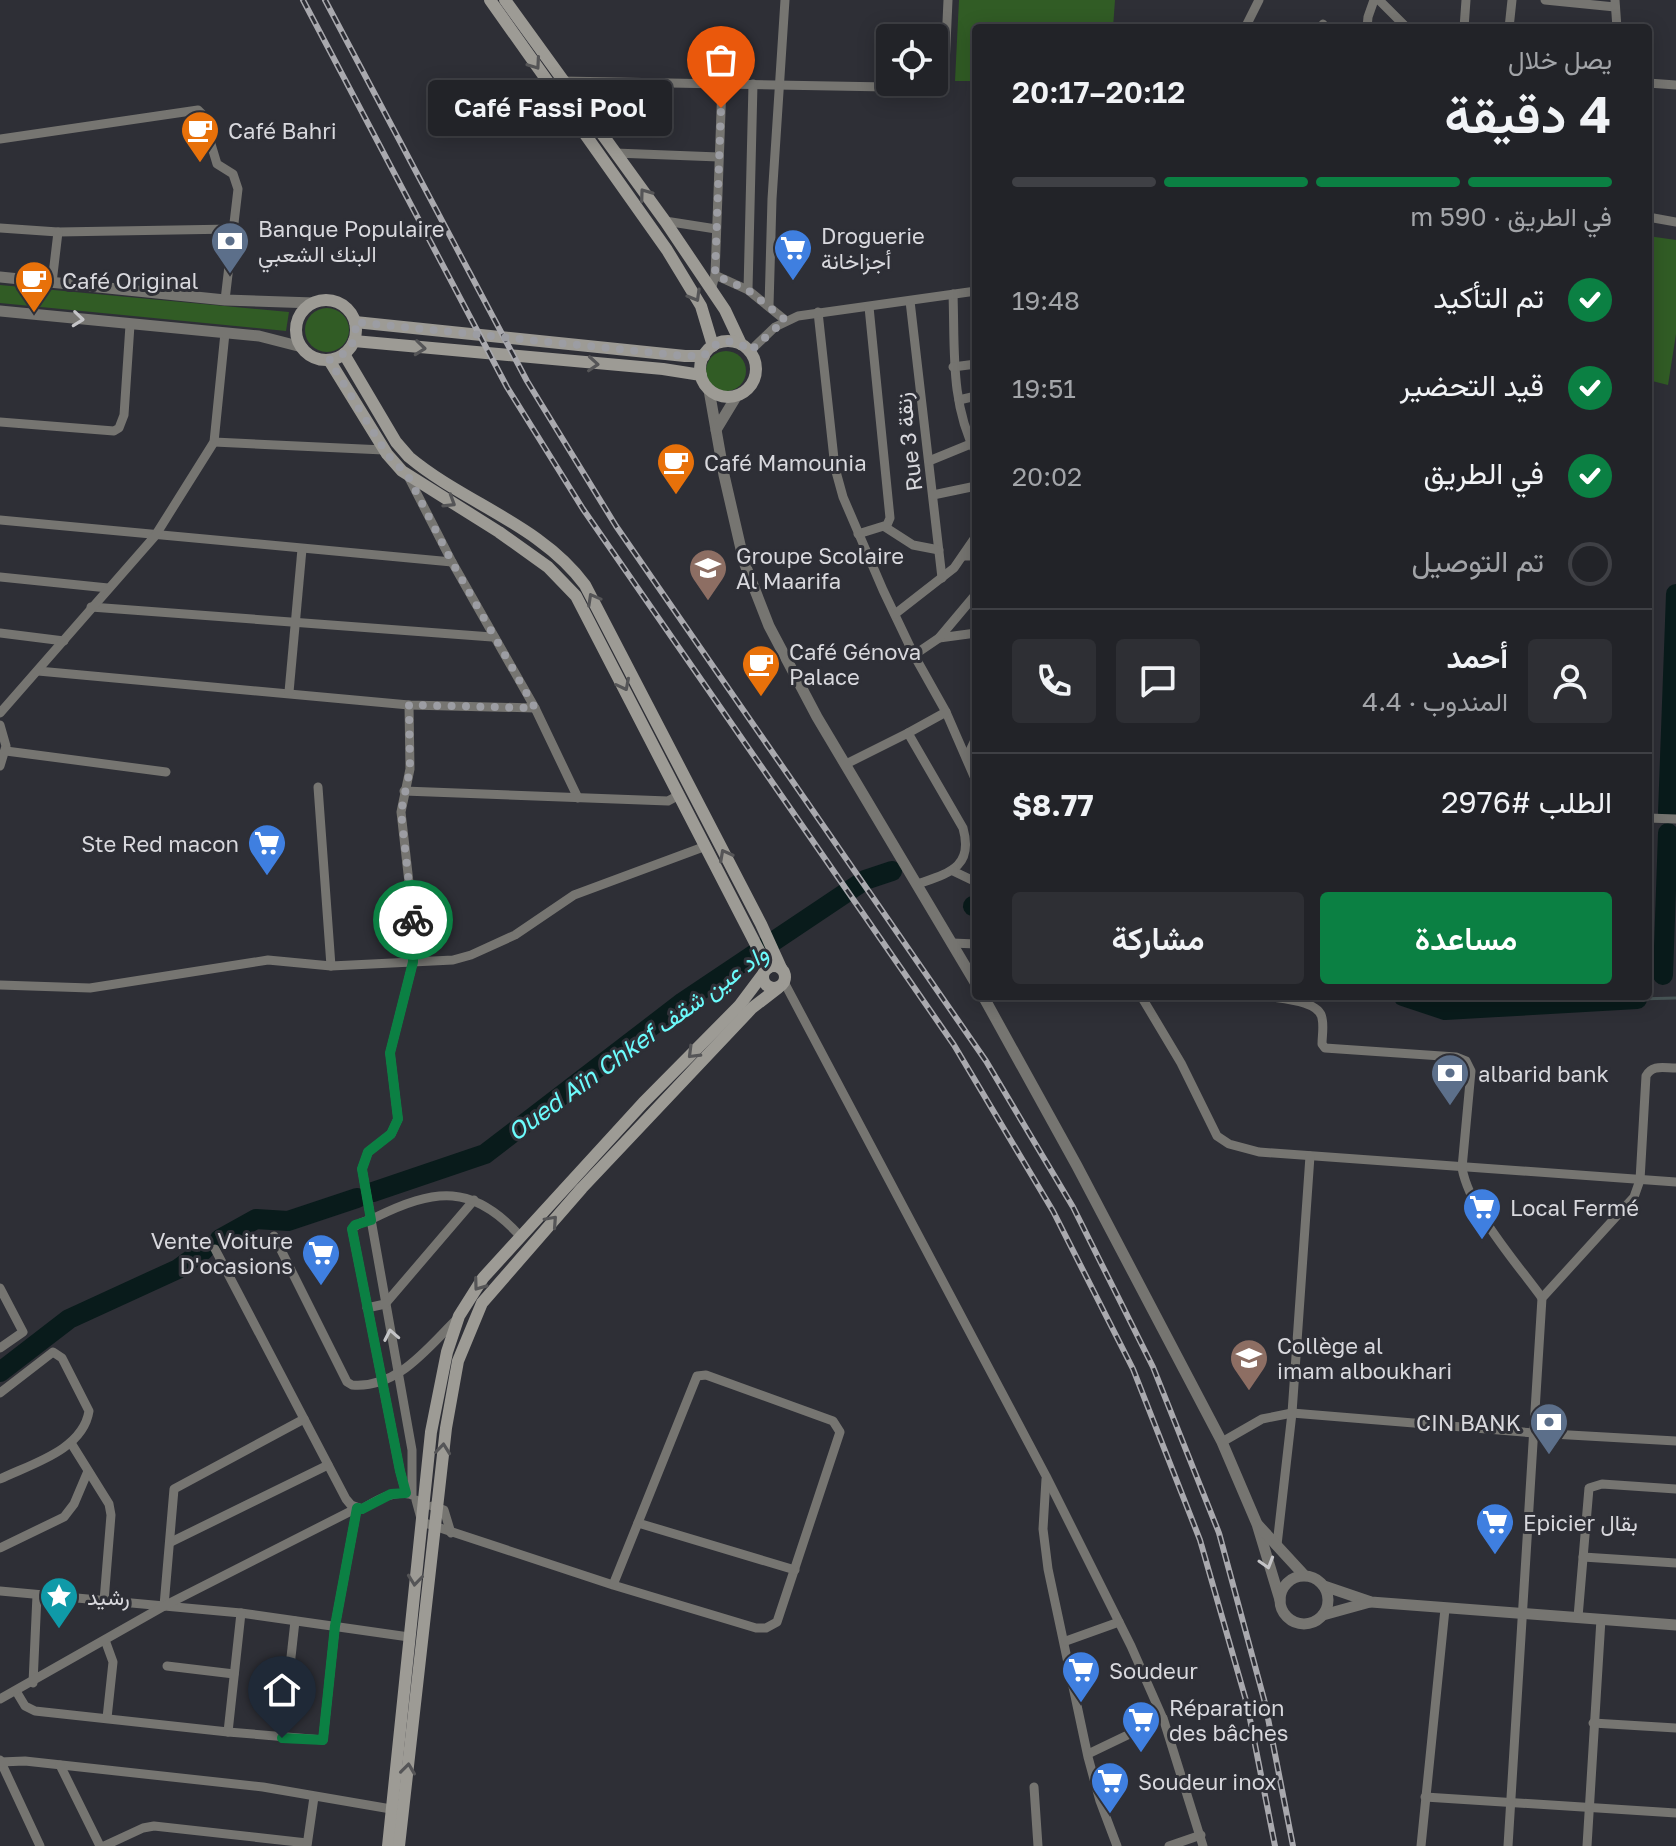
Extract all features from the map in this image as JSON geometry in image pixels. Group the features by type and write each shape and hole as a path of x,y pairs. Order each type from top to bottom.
{"main road":[{"path":"490,0 667,250 701,306 708,351 701,375 709,390 719,396 736,397 750,388 756,376 756,363 729,316 665,221 505,0"},
{"path":"328,300 340,304 349,311 355,322 354,341 344,354 329,360 315,358 297,338 297,324 303,311 314,303 328,300"},
{"path":"355,322 685,356 708,351 725,341 746,347"},
{"path":"354,341 701,375"},
{"path":"344,354 396,442 409,457 538,539 573,569 595,604 756,927 767,962 767,985 781,985"},
{"path":"329,360 384,450 408,476 499,532 548,567 576,596 706,846 756,927"},
{"path":"399,1846 446,1428 458,1361 482,1303 582,1188 752,1008 781,985 786,975 781,968 767,962"},
{"path":"388,1846 422,1522 415,1498 440,1377 459,1316 483,1278 643,1103 739,1006 767,962"}],"street":[{"path":"769,306 772,199 785,0"},
{"path":"562,81 944,88 948,0"},
{"path":"1247,24 1259,0"},
{"path":"1367,24 1377,0 1403,24"},
{"path":"1464,24 1466,0"},
{"path":"1509,24 1512,0"},
{"path":"1545,0 1615,3 1617,24"},
{"path":"1652,83 1676,85"},
{"path":"711,291 715,275 722,84"},
{"path":"748,290 753,84"},
{"path":"0,139 198,110 202,114 217,164 234,177 238,189 225,300"},
{"path":"615,153 719,157"},
{"path":"751,198 772,199"},
{"path":"1652,218 1676,222"},
{"path":"665,221 716,229"},
{"path":"0,228 58,232 233,229"},
{"path":"52,283 58,232"},
{"path":"715,275 748,290 785,320"},
{"path":"0,277 225,300 314,303"},
{"path":"746,347 785,320 818,312 972,292"},
{"path":"953,294 953,367 959,400 972,439"},
{"name":"Rue 3 زنقة","path":"910,301 942,578"},
{"path":"858,534 885,527 890,518 869,307"},
{"path":"0,311 225,333 278,340 302,347"},
{"path":"818,312 835,468 843,497 914,655 946,712 972,770"},
{"path":"0,422 114,431 119,428 124,415 130,325"},
{"path":"0,713 155,536 214,442 225,333"},
{"path":"953,367 972,365"},
{"path":"709,390 729,496 752,586 780,649 972,977"},
{"path":"716,430 736,397"},
{"path":"959,400 972,397"},
{"path":"214,442 384,450"},
{"path":"929,461 972,442"},
{"path":"408,476 492,637 535,708 578,798"},
{"path":"933,495 972,487"},
{"path":"0,520 452,562"},
{"path":"885,527 913,545 939,550"},
{"path":"895,614 942,578 972,542"},
{"path":"289,692 302,549"},
{"path":"963,556 972,556"},
{"path":"0,577 108,588"},
{"path":"914,655 939,638 972,599"},
{"path":"91,607 492,637"},
{"path":"0,633 64,641"},
{"path":"939,638 972,634"},
{"path":"38,671 409,705 535,708"},
{"path":"409,705 410,769 401,812 412,909 413,962 390,1053 398,1119 391,1134 368,1152 362,1169 414,1463 415,1498"},
{"path":"846,764 946,712"},
{"path":"0,725 6,738 6,751 0,766"},
{"path":"908,733 963,828 967,843 964,857 953,871 918,884"},
{"path":"967,757 972,746"},
{"path":"6,751 166,772"},
{"path":"318,787 331,966"},
{"path":"404,791 668,801 679,795"},
{"path":"1652,818 1676,819"},
{"path":"0,985 90,988 268,960 331,966 453,960 515,935 574,895 706,846"},
{"path":"953,871 972,880"},
{"path":"952,943 972,944"},
{"path":"781,985 1046,1476 1163,1718 1202,1841 1169,1846"},
{"path":"985,1000 1077,1166 1222,1442 1257,1524 1284,1613 1296,1623 1309,1623 1323,1615 1371,1602"},
{"path":"1144,1000 1163,1030 1221,1140 1238,1147 1259,1152 1676,1182"},
{"path":"1284,1000 1318,1010 1323,1019 1322,1044 1328,1049 1456,1057 1466,1061 1471,1071 1462,1168 1468,1193 1542,1298 1508,1846"},
{"path":"1542,1298 1628,1204 1640,1180 1646,1076 1650,1069 1657,1067 1676,1068"},
{"path":"1277,1545 1292,1413 1310,1156"},
{"path":"415,1498 382,1382 352,1229 412,1200 441,1195 474,1200 502,1216 521,1237"},
{"path":"367,1308 385,1304 474,1200"},
{"path":"274,1236 347,1382 358,1386 382,1382 399,1374 459,1316"},
{"path":"215,1249 346,1499 357,1508"},
{"path":"0,1288 23,1332 0,1348"},
{"path":"0,1393 45,1356 56,1353 62,1358 89,1411 83,1431 71,1443 0,1479"},
{"path":"422,1522 613,1585 756,1628 766,1628 777,1622 840,1432 838,1426 833,1421 706,1375 697,1376 613,1585"},
{"path":"1222,1442 1262,1419 1292,1413 1676,1441"},
{"path":"164,1606 174,1489 304,1419"},
{"path":"71,1443 109,1504 111,1515 104,1601"},
{"path":"171,1542 328,1465"},
{"path":"0,1548 64,1517 74,1504 88,1471"},
{"path":"1046,1476 1045,1549 1088,1754 1100,1801 1117,1846"},
{"path":"1578,1617 1588,1492 1593,1485 1676,1489"},
{"path":"0,1699 164,1606 357,1508 362,1509 391,1494 415,1498 444,1510 451,1533"},
{"path":"16,1691 25,1706 35,1711 323,1740 335,1626 357,1508"},
{"path":"638,1523 795,1570"},
{"path":"1257,1524 1304,1575 1317,1579 1324,1586 1371,1602 1676,1625"},
{"path":"1583,1557 1676,1563"},
{"path":"1280,1600 1282,1589 1289,1581 1304,1575"},
{"path":"1323,1615 1328,1601 1324,1586"},
{"path":"0,1591 241,1613 409,1637"},
{"path":"33,1683 37,1595"},
{"path":"1421,1846 1445,1609"},
{"path":"228,1732 241,1613"},
{"path":"1587,1846 1601,1619"},
{"path":"282,1738 295,1621"},
{"path":"1066,1641 1119,1622"},
{"path":"105,1640 113,1662 107,1718"},
{"path":"167,1666 234,1674"},
{"path":"1088,1754 1163,1718"},
{"path":"1593,1723 1676,1728"},
{"path":"40,1846 0,1761 25,1761 263,1787 391,1809"},
{"path":"60,1765 102,1846 154,1826 254,1842 307,1844 314,1797"},
{"path":"1034,1787 1038,1846"},
{"path":"1425,1797 1676,1813"}],"green space":[{"path":"959,0 1115,0 1113,24 972,24 972,81 955,81"},
{"path":"1652,237 1676,240 1676,334 1668,385 1652,381"},
{"path":"0,285 289,312 286,331 0,303"},
{"path":"327,308 343,314 349,330 343,346 327,352 311,346 305,330 311,314"},
{"path":"726,351 740,357 746,371 740,385 726,391 712,385 706,371 712,357"}],"waterway":[{"path":"1668,813 1676,594"},
{"name":"Oued Aïn Chkef واد عين شقف","path":"1663,975 1668,833"},
{"name":"Oued Aïn Chkef واد عين شقف","path":"373,1192 485,1154 683,1002 865,880 892,871"},
{"path":"1652,999 1676,998"},
{"name":"Oued Aïn Chkef واد عين شقف","path":"1415,1000 1445,1010 1620,1000"},
{"name":"Oued Aïn Chkef واد عين شقف","path":"220,1239 256,1219 288,1221 357,1198"},
{"name":"Oued Aïn Chkef واد عين شقف","path":"0,1372 69,1319 178,1269 204,1250"}],"railway":[{"path":"303,0 507,387 583,509 954,1045 1053,1211 1133,1369 1200,1540 1247,1704 1275,1846"},
{"path":"325,0 527,381 616,526 986,1061 1073,1207 1153,1367 1219,1533 1265,1703 1293,1846"}],"way so far":[{"path":"413,920 401,812 410,769 409,705 535,708 492,637 408,476 387,454 329,360 342,356 351,347 356,333 355,322 685,356 704,356 713,346 725,341 741,344 750,351 785,320 748,290 715,275 721,108"}],"place":[{"name":"Café Fassi Pool","path":"721,108"},
{"name":"Café Bahri","path":"200,164"},
{"name":"Banque Populaire البنك الشعبي","path":"230,275"},
{"name":"Droguerie أجزاخانة","path":"793,282"},
{"name":"Café Original","path":"34,314"},
{"name":"Café Mamounia","path":"676,496"},
{"name":"Groupe Scolaire Al Maarifa","path":"708,602"},
{"name":"Café Génova Palace","path":"761,698"},
{"name":"Ste Red macon","path":"267,877"},
{"name":"albarid bank","path":"1450,1107"},
{"name":"Local Fermé","path":"1482,1241"},
{"name":"Vente Voiture D'ocasions","path":"321,1287"},
{"name":"Collège al imam alboukhari","path":"1249,1392"},
{"name":"CIN BANK","path":"1549,1456"},
{"name":"Epicier بقال","path":"1495,1556"},
{"name":"رشيد","path":"59,1630"},
{"name":"Soudeur","path":"1081,1704"},
{"name":"Réparation des bâches","path":"1141,1754"},
{"name":"Soudeur inox","path":"1110,1815"}],"route":[{"path":"282,1738 323,1740 335,1626 357,1508 362,1509 391,1494 406,1493 352,1229 371,1220 363,1187 364,1158 391,1134 398,1119 390,1053 413,962 413,920"}]}
